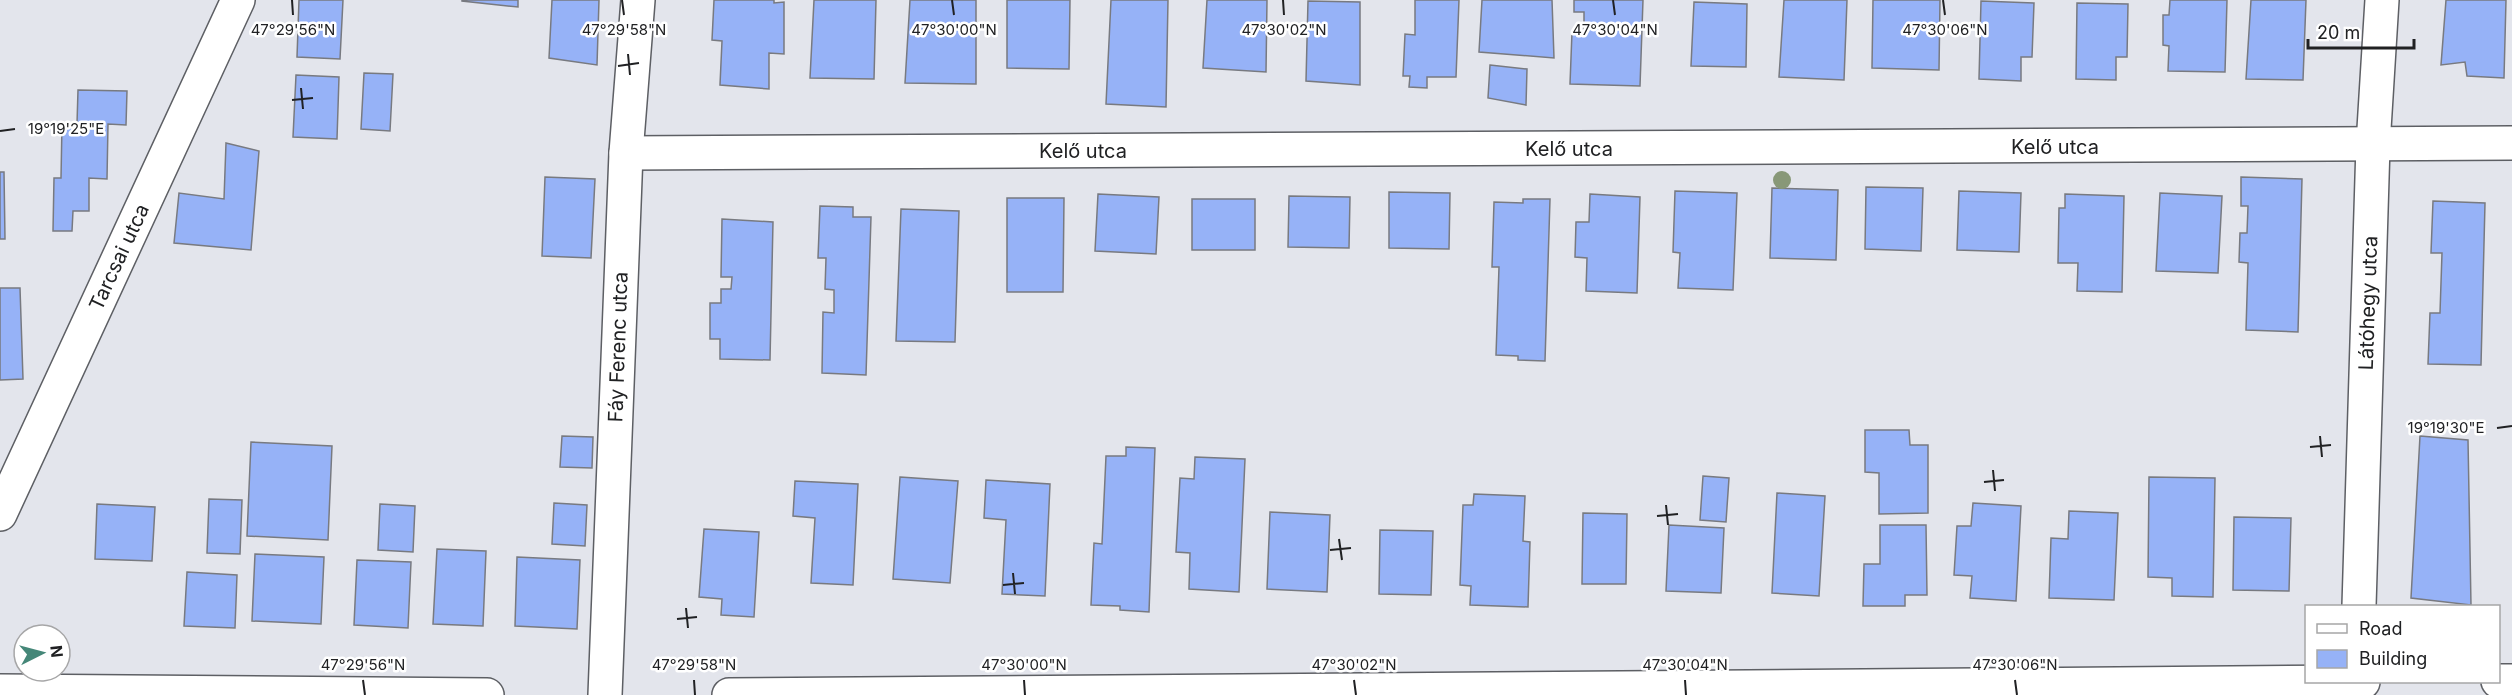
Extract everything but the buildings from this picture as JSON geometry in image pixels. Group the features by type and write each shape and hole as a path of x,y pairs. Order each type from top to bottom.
{"street":[{"name":"Tarcsai utca","path":"0,513 238,0"},
{"name":"Fáy Ferenc utca","path":"605,695 626,153 638,0"},
{"name":"Látóhegy utca","path":"2359,605 2373,145 2382,0"},
{"name":"Kelő utca","path":"626,153 2512,143"},
{"path":"729,695 2305,682"},
{"path":"0,691 487,695"}]}
